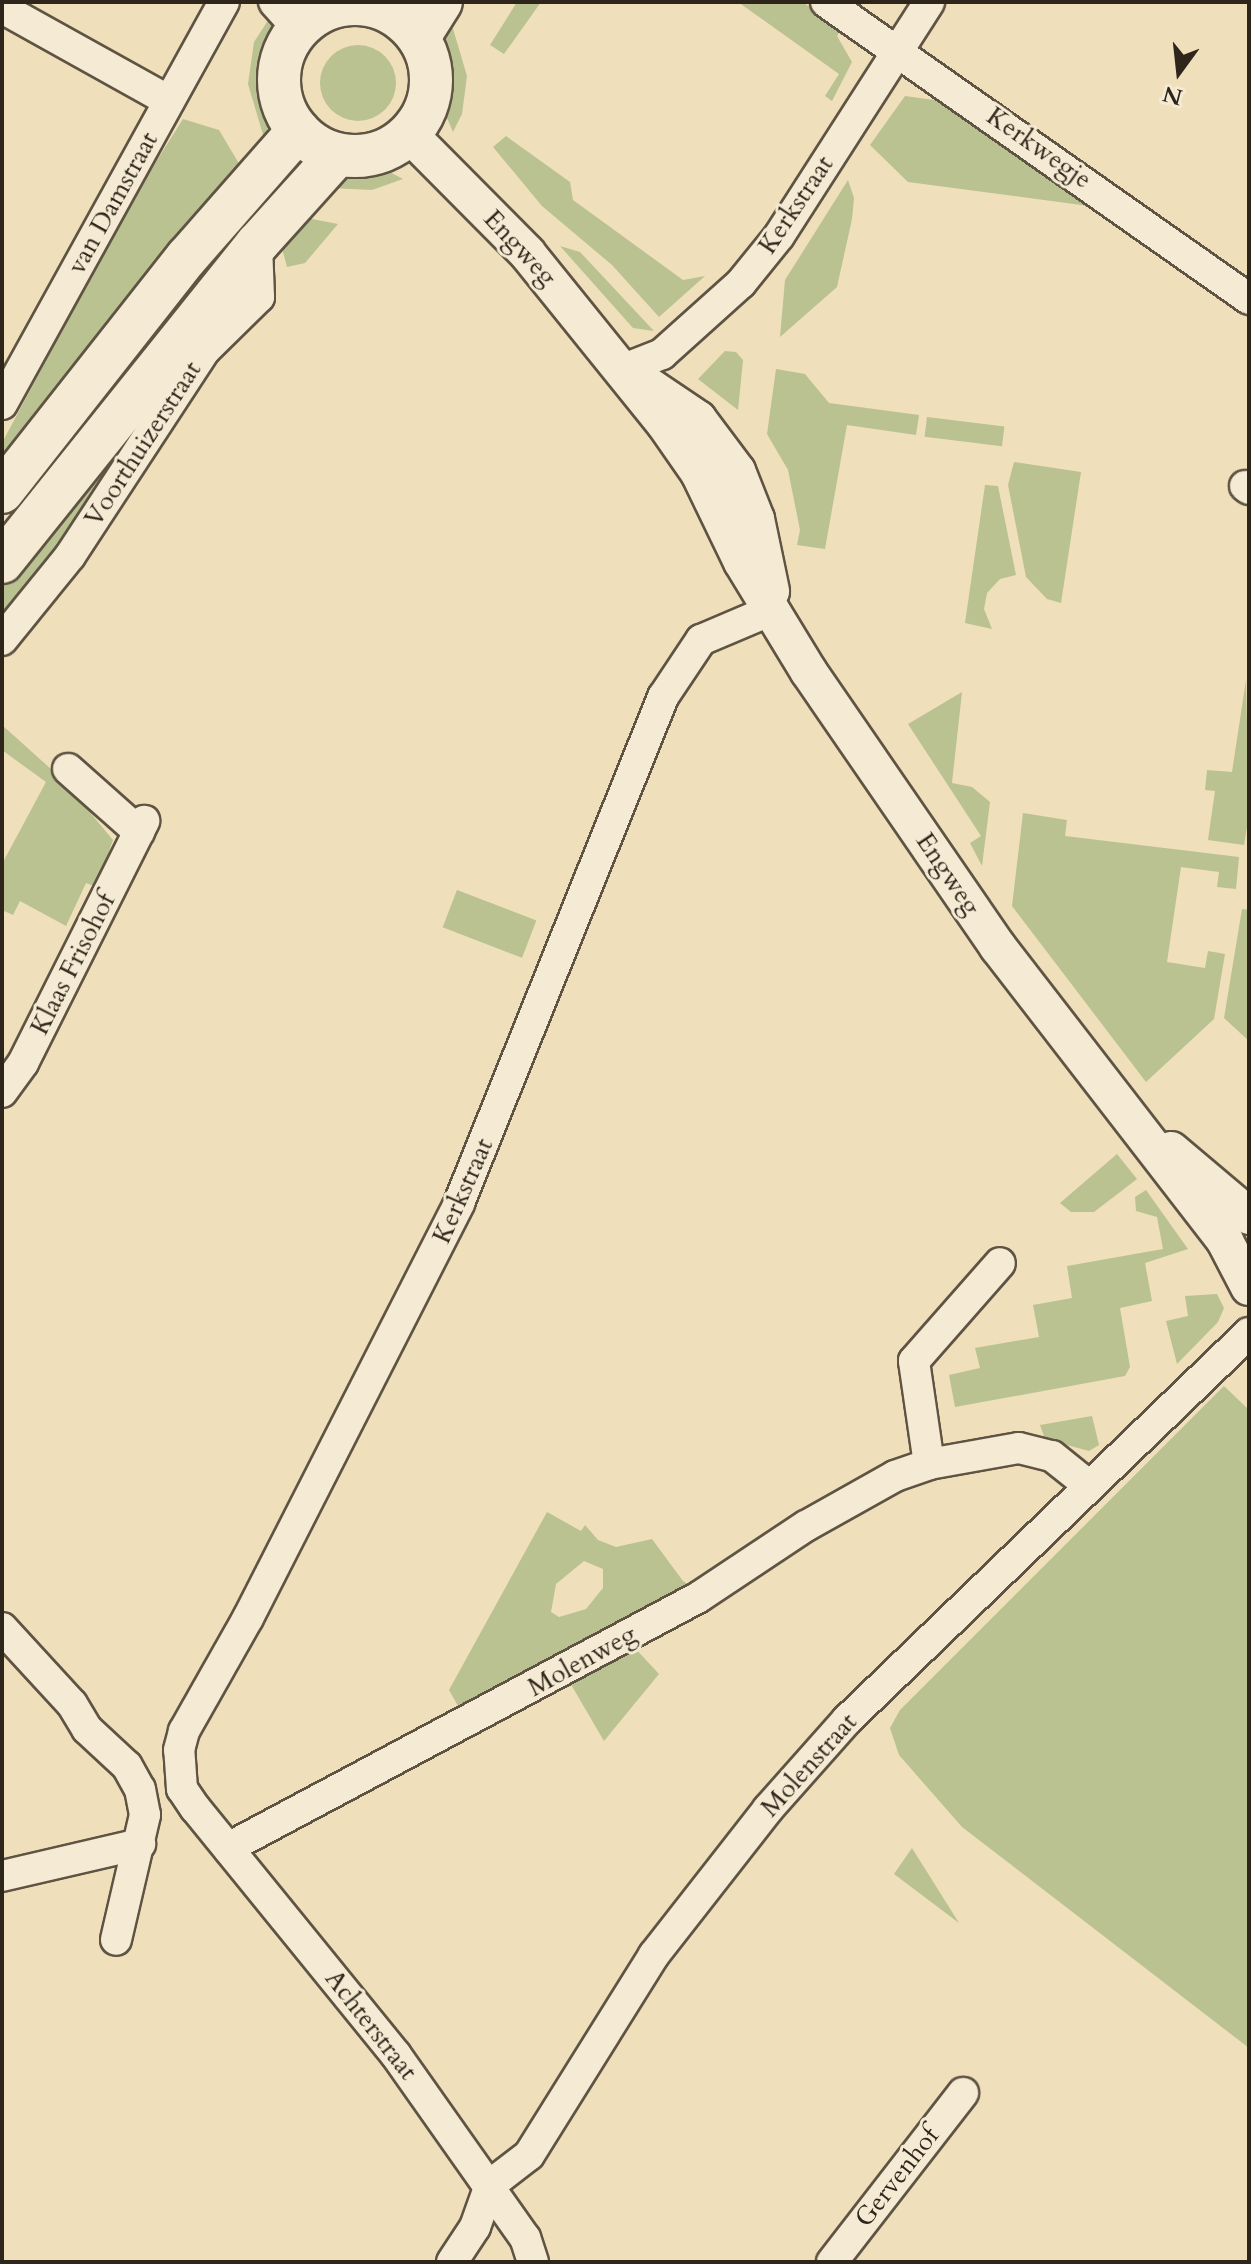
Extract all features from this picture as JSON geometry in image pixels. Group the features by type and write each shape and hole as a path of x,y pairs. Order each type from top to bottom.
{"main road":[{"path":"419,37 441,2"},
{"path":"352,4 384,5 419,37 430,81 428,105 409,134 388,149 363,156 337,155 298,131 280,98 286,15 352,4"},
{"path":"2,492 188,256 298,131"},
{"name":"Voorthuizerstraat","path":"2,562 257,244 337,155"}],"street":[{"name":"van Damstraat","path":"2,404 224,2"},
{"name":"Kerkwegje","path":"826,2 900,49 1249,299"},
{"name":"Kerkstraat","path":"624,369 662,354 741,283 779,236 929,2"},
{"path":"2,8 169,101"},
{"name":"Engweg","path":"409,134 527,253 624,369 699,473 742,562 774,609 809,672 998,947 1141,1126 1225,1241 1249,1287"},
{"name":"Voorthuizerstraat","path":"2,640 70,556 204,351 259,297 257,244"},
{"name":"Kerkstraat","path":"190,1801 178,1767 184,1731 292,1534 459,1203 620,803 681,664 701,640 774,609"},
{"name":"Klaas Frisohof","path":"2,1092 23,1063 141,827 68,769"},
{"name":"Engweg","path":"1141,1126 1231,1196 1249,1216"},
{"path":"929,1464 914,1361 1000,1263"},
{"name":"Molenstraat","path":"490,2185 529,2155 654,1955 768,1809 847,1720 1087,1484 1249,1333"},
{"name":"Molenweg","path":"228,1848 686,1604 866,1489 929,1464 1019,1448 1052,1456 1087,1484"},
{"path":"2,1628 72,1704 87,1729 127,1766 140,1789 143,1830 116,1940"},
{"name":"Achterstraat","path":"190,1801 353,1999 490,2185 525,2238 533,2262"},
{"path":"2,1876 143,1830"},
{"name":"Gervenhof","path":"832,2262 963,2093"},
{"path":"452,2262 475,2227 490,2185"}],"green space":[{"path":"517,2 541,2 504,54 490,45"},
{"path":"738,2 802,2 842,27 837,36 852,62 832,101 825,96 839,74"},
{"path":"269,19 276,38 267,79 273,113 264,138 248,84 254,42"},
{"path":"451,22 467,76 462,114 453,132 444,111 448,77 443,47"},
{"path":"351,45 365,45 379,51 390,62 396,83 393,98 385,110 365,121 351,121 337,115 326,104 320,90 320,76 326,62 337,51"},
{"path":"905,96 941,101 1089,206 908,182 870,145"},
{"path":"183,119 219,130 244,172 2,481 2,443 130,203"},
{"path":"506,136 570,182 573,200 683,280 705,276 659,317 612,265 542,206 493,147"},
{"path":"384,169 403,179 372,190 331,188 345,171"},
{"path":"848,180 854,198 852,219 837,287 780,337 785,280"},
{"path":"307,218 338,224 305,263 287,267 281,244"},
{"path":"560,246 580,252 654,331 633,328"},
{"path":"185,346 73,532 2,621 2,579"},
{"path":"725,351 736,352 743,360 738,410 698,379"},
{"path":"776,369 805,374 829,403 919,415 916,435 847,425 825,549 797,545 800,530 788,470 767,434"},
{"path":"927,417 1004,427 1002,446 925,437"},
{"path":"1014,462 1081,472 1061,603 1047,599 1026,577 1008,485"},
{"path":"985,485 998,486 1016,575 1000,579 987,593 984,609 992,629 965,623"},
{"path":"1246,680 1249,815 1244,845 1208,840 1215,791 1205,790 1207,770 1232,772"},
{"path":"962,692 952,783 972,787 990,802 982,866 970,843 981,836 908,724"},
{"path":"2,725 61,778 113,840 97,887 86,883 66,926 20,901 13,915 2,910 2,864 46,782 2,750"},
{"path":"1023,813 1067,820 1065,836 1239,857 1236,889 1217,887 1219,872 1181,867 1167,962 1205,968 1208,951 1225,954 1214,1019 1146,1082 1012,906"},
{"path":"457,890 536,920 522,958 443,927"},
{"path":"1242,909 1249,910 1249,1041 1224,1018"},
{"path":"1117,1154 1137,1179 1094,1212 1071,1212 1060,1203"},
{"path":"1146,1190 1188,1249 1145,1263 1152,1301 1120,1308 1130,1367 1125,1376 955,1407 949,1375 980,1368 975,1348 1039,1337 1033,1305 1072,1298 1067,1266 1163,1249 1157,1217 1136,1211 1135,1197"},
{"path":"1217,1294 1224,1308 1218,1322 1177,1364 1166,1321 1188,1316 1185,1296"},
{"path":"1224,1386 1249,1410 1249,2048 962,1827 899,1755 890,1728 900,1710"},
{"path":"1092,1416 1099,1445 1089,1451 1045,1439 1040,1425"},
{"path":"547,1512 581,1531 585,1525 598,1540 616,1547 652,1539 683,1581 692,1587 462,1713 449,1690","holes":["584,1561 603,1569 603,1588 586,1609 559,1617 551,1612 556,1584"]},
{"path":"632,1645 659,1674 604,1741 569,1681"},
{"path":"912,1848 959,1923 894,1874"}]}
